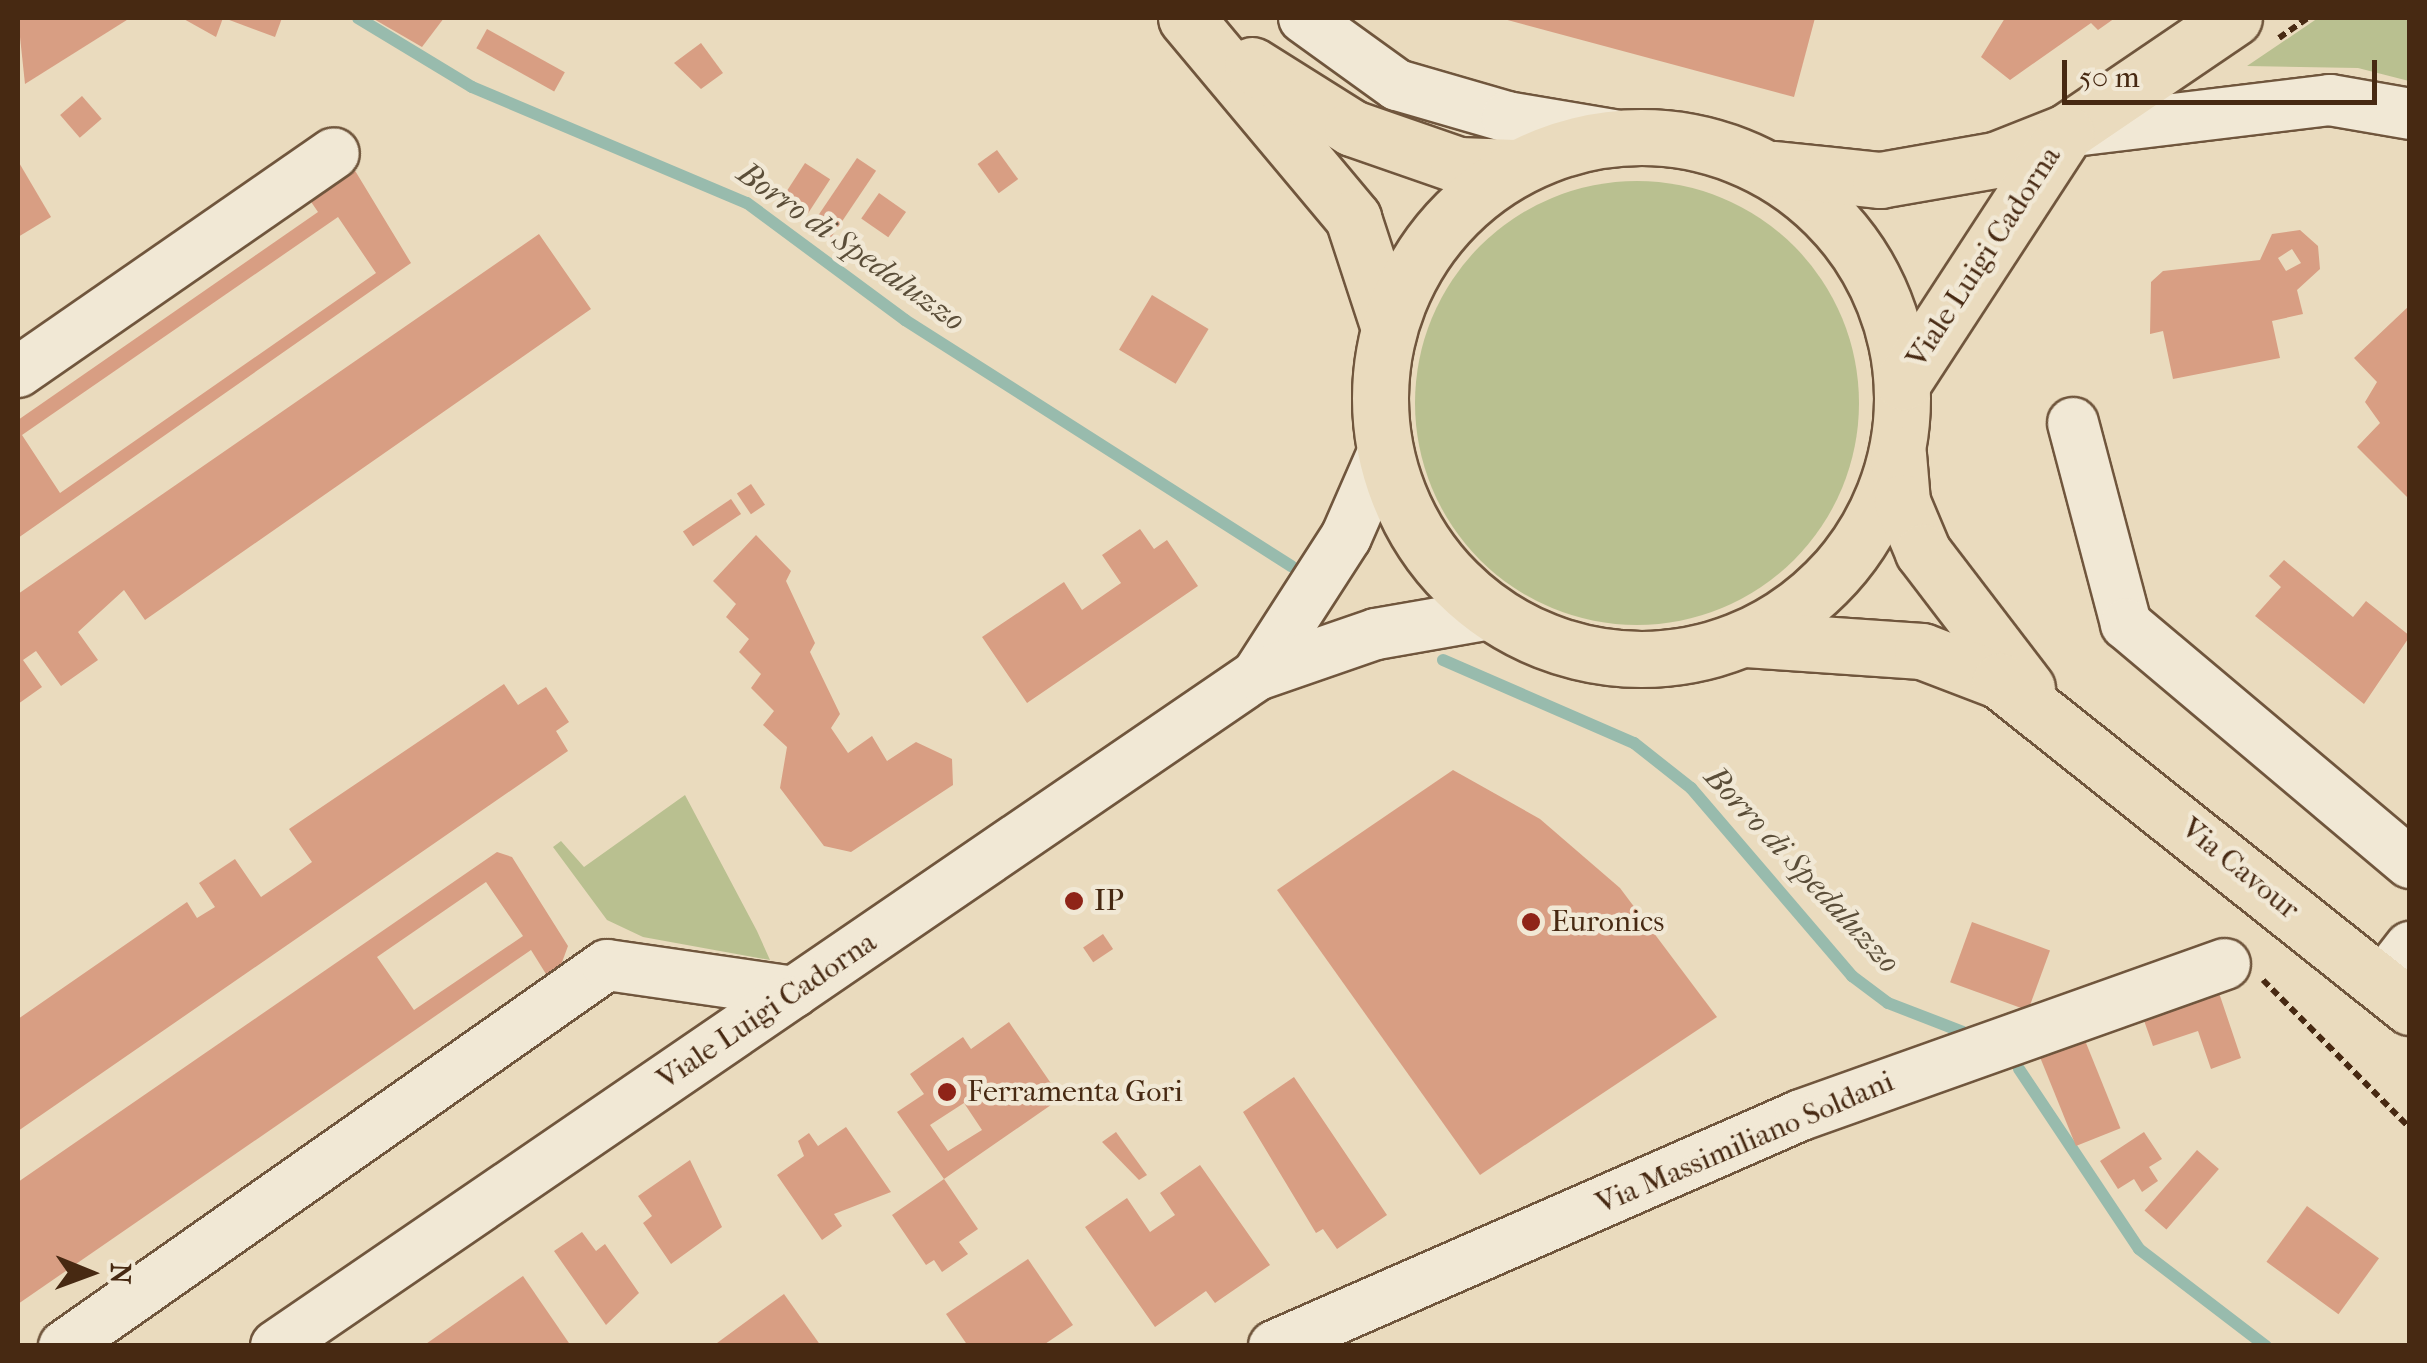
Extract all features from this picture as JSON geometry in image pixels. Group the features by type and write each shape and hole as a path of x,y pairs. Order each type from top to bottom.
{"main road":[{"name":"Viale Luigi Cadorna","path":"1768,168 1880,180 1938,174 2066,132 2234,18"},
{"path":"1196,27 1352,128 1458,165 1515,167 1619,136 1696,140 1768,168 1821,206 1863,258 1890,317 1902,382 1898,451 1878,510 1845,564 1800,607 1746,639 1682,658 1616,660 1550,645 1492,614 1442,569 1405,513 1384,450 1389,328 1353,218 1196,27"},
{"name":"Viale Luigi Cadorna","path":"1902,382 2066,132"},
{"path":"1389,328 1416,264 1459,209 1515,167"},
{"name":"Via Cavour","path":"1898,451 1902,502 1923,552 1985,641 2068,735"},
{"name":"Via Cavour","path":"1746,639 1922,651 2000,681 2400,979"}],"street":[{"path":"1304,18 1397,85 1507,117 1619,136"},
{"path":"2066,132 2330,100 2410,114"},
{"path":"18,372 334,154"},
{"path":"2073,423 2126,624 2410,863"},
{"name":"Viale Luigi Cadorna","path":"1258,675 1346,537 1384,450"},
{"name":"Viale Luigi Cadorna","path":"276,1346 1258,675 1376,634 1492,614"},
{"name":"Via Massimiliano Soldani","path":"1274,1346 1801,1116 2226,964"},
{"path":"64,1346 608,965 794,992"}],"path":[{"path":"2226,964 2290,1004 2410,1128"}],"green space":[{"path":"2318,18 2409,18 2409,81 2358,68 2247,66"},
{"path":"1637,181 1680,185 1722,198 1778,231 1794,246 1833,298 1842,318 1855,360 1859,403 1855,446 1842,488 1809,544 1794,560 1742,599 1722,608 1680,621 1637,625 1594,621 1552,608 1496,575 1480,560 1441,508 1432,488 1419,446 1415,403 1419,360 1432,318 1465,262 1480,246 1532,207 1552,198 1594,185"},
{"path":"685,795 770,960 643,937 607,920 553,847 561,841 584,867"}],"building":[{"path":"18,18 130,18 25,84"},
{"path":"182,18 223,18 216,37"},
{"path":"224,18 282,18 275,37"},
{"path":"372,18 444,18 422,47"},
{"path":"1500,18 1815,18 1794,97"},
{"path":"2005,18 2115,18 2098,30 2091,23 2010,80 1981,57"},
{"path":"487,29 565,72 554,91 476,48"},
{"path":"701,43 723,73 701,89 674,63"},
{"path":"82,96 102,119 80,138 60,115"},
{"path":"997,150 1018,179 999,193 978,164"},
{"path":"857,158 876,171 831,237 812,224"},
{"path":"18,161 51,217 18,237"},
{"path":"805,163 830,179 806,217 780,201"},
{"path":"351,164 411,263 18,538 18,420 318,212 303,190","holes":["338,217 376,273 60,493 22,435"]},
{"path":"879,193 906,212 888,237 861,218"},
{"path":"2300,230 2318,246 2320,269 2297,290 2303,314 2272,321 2280,358 2173,379 2163,331 2150,334 2151,282 2163,271 2260,260 2272,234","holes":["2292,249 2301,263 2286,271 2278,258"]},
{"path":"539,234 591,309 145,620 124,590 78,632 98,660 61,686 36,651 23,660 42,687 18,704 18,594"},
{"path":"1152,295 1209,329 1176,384 1119,350"},
{"path":"2410,305 2410,500 2357,447 2380,423 2365,402 2377,382 2354,358"},
{"path":"751,484 765,505 751,514 737,494"},
{"path":"731,499 741,514 693,546 683,531"},
{"path":"1140,529 1154,549 1167,540 1198,586 1027,703 982,637 1064,582 1082,610 1121,583 1102,555"},
{"path":"756,535 791,571 786,581 815,643 810,652 840,714 831,728 848,753 872,736 887,761 916,742 952,759 953,785 851,852 824,846 780,788 787,747 763,725 774,711 751,688 761,674 739,652 749,639 726,617 736,604 713,581"},
{"path":"2284,560 2353,617 2366,601 2410,636 2364,704 2255,616 2281,587 2269,576"},
{"path":"504,684 518,705 546,687 569,722 556,731 568,751 18,1131 18,1019 187,902 197,918 215,907 199,883 235,859 261,897 295,874 312,862 289,829"},
{"path":"1453,770 1540,819 1620,888 1717,1017 1480,1175 1277,890"},
{"path":"497,852 512,857 568,946 561,965 546,974 531,950 18,1304 18,1182","holes":["486,882 523,936 414,1010 377,957"]},
{"path":"1972,922 2050,950 2028,1011 1950,982"},
{"path":"1103,934 1113,949 1093,962 1083,947"},
{"path":"2217,987 2241,1058 2211,1069 2198,1031 2153,1046 2141,1012"},
{"path":"1009,1022 1061,1098 944,1179 897,1112 924,1094 910,1074 963,1037 971,1049","holes":["964,1103 982,1130 948,1151 930,1125"]},
{"path":"2080,1028 2120,1128 2076,1146 2035,1046"},
{"path":"1294,1077 1387,1215 1337,1249 1323,1229 1316,1233 1243,1112"},
{"path":"846,1127 891,1192 834,1214 842,1226 822,1240 777,1175 804,1156 798,1141 809,1133 818,1146"},
{"path":"1116,1132 1147,1175 1139,1180 1102,1142"},
{"path":"2144,1132 2162,1159 2149,1167 2158,1181 2142,1192 2134,1179 2118,1189 2100,1161"},
{"path":"2197,1150 2219,1169 2166,1229 2145,1210"},
{"path":"690,1160 722,1227 671,1264 643,1223 652,1216 638,1196"},
{"path":"1200,1165 1270,1265 1215,1303 1206,1291 1155,1327 1085,1227 1127,1198 1150,1232 1175,1215 1160,1193"},
{"path":"944,1179 978,1229 959,1242 968,1254 942,1272 934,1260 926,1265 892,1215"},
{"path":"2307,1206 2379,1258 2338,1314 2266,1262"},
{"path":"582,1232 596,1251 605,1244 639,1293 606,1325 554,1251"},
{"path":"1028,1259 1073,1325 1042,1346 968,1346 946,1314"},
{"path":"523,1276 571,1346 423,1346"},
{"path":"784,1294 821,1346 713,1346 732,1332"}],"waterway":[{"name":"Borro di Spedaluzzo","path":"358,18 472,87 747,203 905,320 1291,566"},
{"name":"Borro di Spedaluzzo","path":"1443,660 1634,743 1691,788 1852,976 1888,1003 1963,1032"},
{"name":"Borro di Spedaluzzo","path":"2019,1069 2139,1249 2266,1346"}],"place":[{"name":"IP","path":"1074,901"},
{"name":"Euronics","path":"1531,922"},
{"name":"Ferramenta Gori","path":"947,1092"}]}
